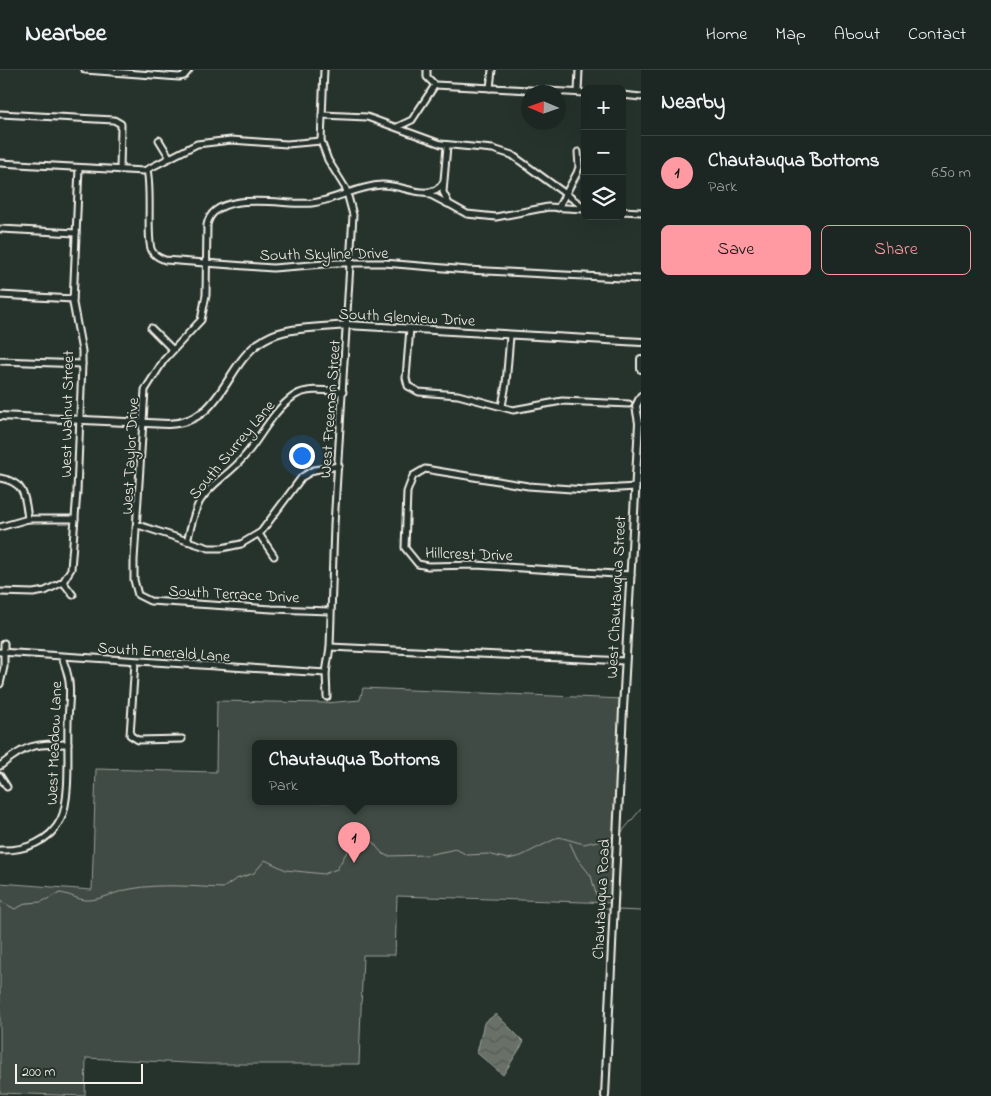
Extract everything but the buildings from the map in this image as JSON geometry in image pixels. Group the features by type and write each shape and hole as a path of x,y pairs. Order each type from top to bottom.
{"street":[{"path":"85,70 179,77 184,76 189,70"},
{"name":"West Freeman Street","path":"324,70 320,141 328,160 347,193 353,215 330,611 330,646 326,673 327,697"},
{"path":"427,70 427,77 435,85 581,92"},
{"path":"490,88 492,70"},
{"path":"578,92 579,70"},
{"path":"398,127 412,120 435,85"},
{"path":"626,95 641,97"},
{"path":"0,114 114,120 121,124 120,170"},
{"path":"322,115 367,117 447,146 492,149 512,155 538,172 581,205"},
{"path":"160,140 170,158"},
{"path":"0,164 147,170 188,147 209,142 231,140 287,144 320,141"},
{"path":"447,146 443,192 449,204"},
{"path":"558,208 579,167 578,152"},
{"name":"West Walnut Street","path":"63,582 70,571 75,519 80,419 82,351 73,300 79,168"},
{"name":"South Skyline Drive","path":"147,170 150,182 150,246 153,253 165,260 273,268 351,263 641,279"},
{"path":"427,193 435,191 443,183"},
{"path":"347,193 368,186 383,185 427,193 467,214 481,217 496,217 548,207 581,208"},
{"name":"West Taylor Drive","path":"138,595 134,580 134,560 138,525 138,474 145,390 157,369 201,320 206,295 208,221 220,207 232,203 312,203 347,193"},
{"path":"626,211 641,212"},
{"path":"1,229 76,232"},
{"path":"0,295 73,300"},
{"name":"South Glenview Drive","path":"0,416 178,423 197,417 210,407 240,364 263,340 276,334 347,325 510,336 641,342"},
{"path":"150,328 173,350"},
{"path":"410,328 406,378 408,386 419,392 458,395 513,410 523,410 545,403 562,402 629,404"},
{"path":"502,406 510,336"},
{"path":"641,360 641,369"},
{"path":"0,361 82,364"},
{"name":"South Surrey Lane","path":"187,541 196,508 207,491 245,457 272,418 284,405 295,396 307,392 343,392"},
{"name":"West Chautauqua Street","path":"623,703 640,413 636,403 641,396"},
{"name":"West Chautauqua Street","path":"637,462 641,435"},
{"path":"138,525 209,548 222,548 241,544 259,534 302,477 314,470 338,466"},
{"name":"Hillcrest Drive","path":"631,574 476,565 428,566 418,564 405,548 406,492 412,476 425,469 478,480 555,488 586,490 636,487"},
{"path":"0,478 13,480 21,489 28,519"},
{"path":"0,527 28,519 75,519"},
{"path":"259,534 274,556"},
{"path":"0,592 38,593 51,589 63,582 73,594"},
{"name":"South Terrace Drive","path":"138,595 150,601 330,611"},
{"path":"0,684 4,667 2,652 4,643"},
{"path":"330,646 625,661"},
{"name":"South Emerald Lane","path":"2,652 326,673"},
{"name":"West Meadow Lane","path":"0,850 18,849 36,843 54,830 61,818 66,792 69,683 62,656"},
{"path":"135,662 130,735 138,740 182,739"},
{"name":"Chautauqua Road","path":"606,1096 623,703"},
{"path":"0,766 16,753 35,744 68,744"},
{"path":"0,776 7,787"}],"shaded area":[{"path":"363,688 623,699 614,903 397,896 395,955 363,955 359,1064 207,1064 86,1058 85,1096 0,1093 0,883 92,890 96,769 216,772 217,701 326,703 360,700"}],"water":[{"path":"496,1014 524,1042 503,1075 477,1053 484,1023"}],"waterway":[{"path":"621,833 641,809"},
{"path":"0,901 15,909 27,903 41,902 60,893 90,900 142,887 223,888 236,879 254,873 265,860 286,870 324,874 337,869 352,843 363,835 370,839 387,856 427,855 456,849 467,855 488,854 508,859 521,856 559,837 584,844 615,837"},
{"path":"570,843 577,858 591,876 599,905 611,910"},
{"path":"617,910 641,911"}],"place":[{"name":"Chautauqua Bottoms","path":"354,863"}]}
